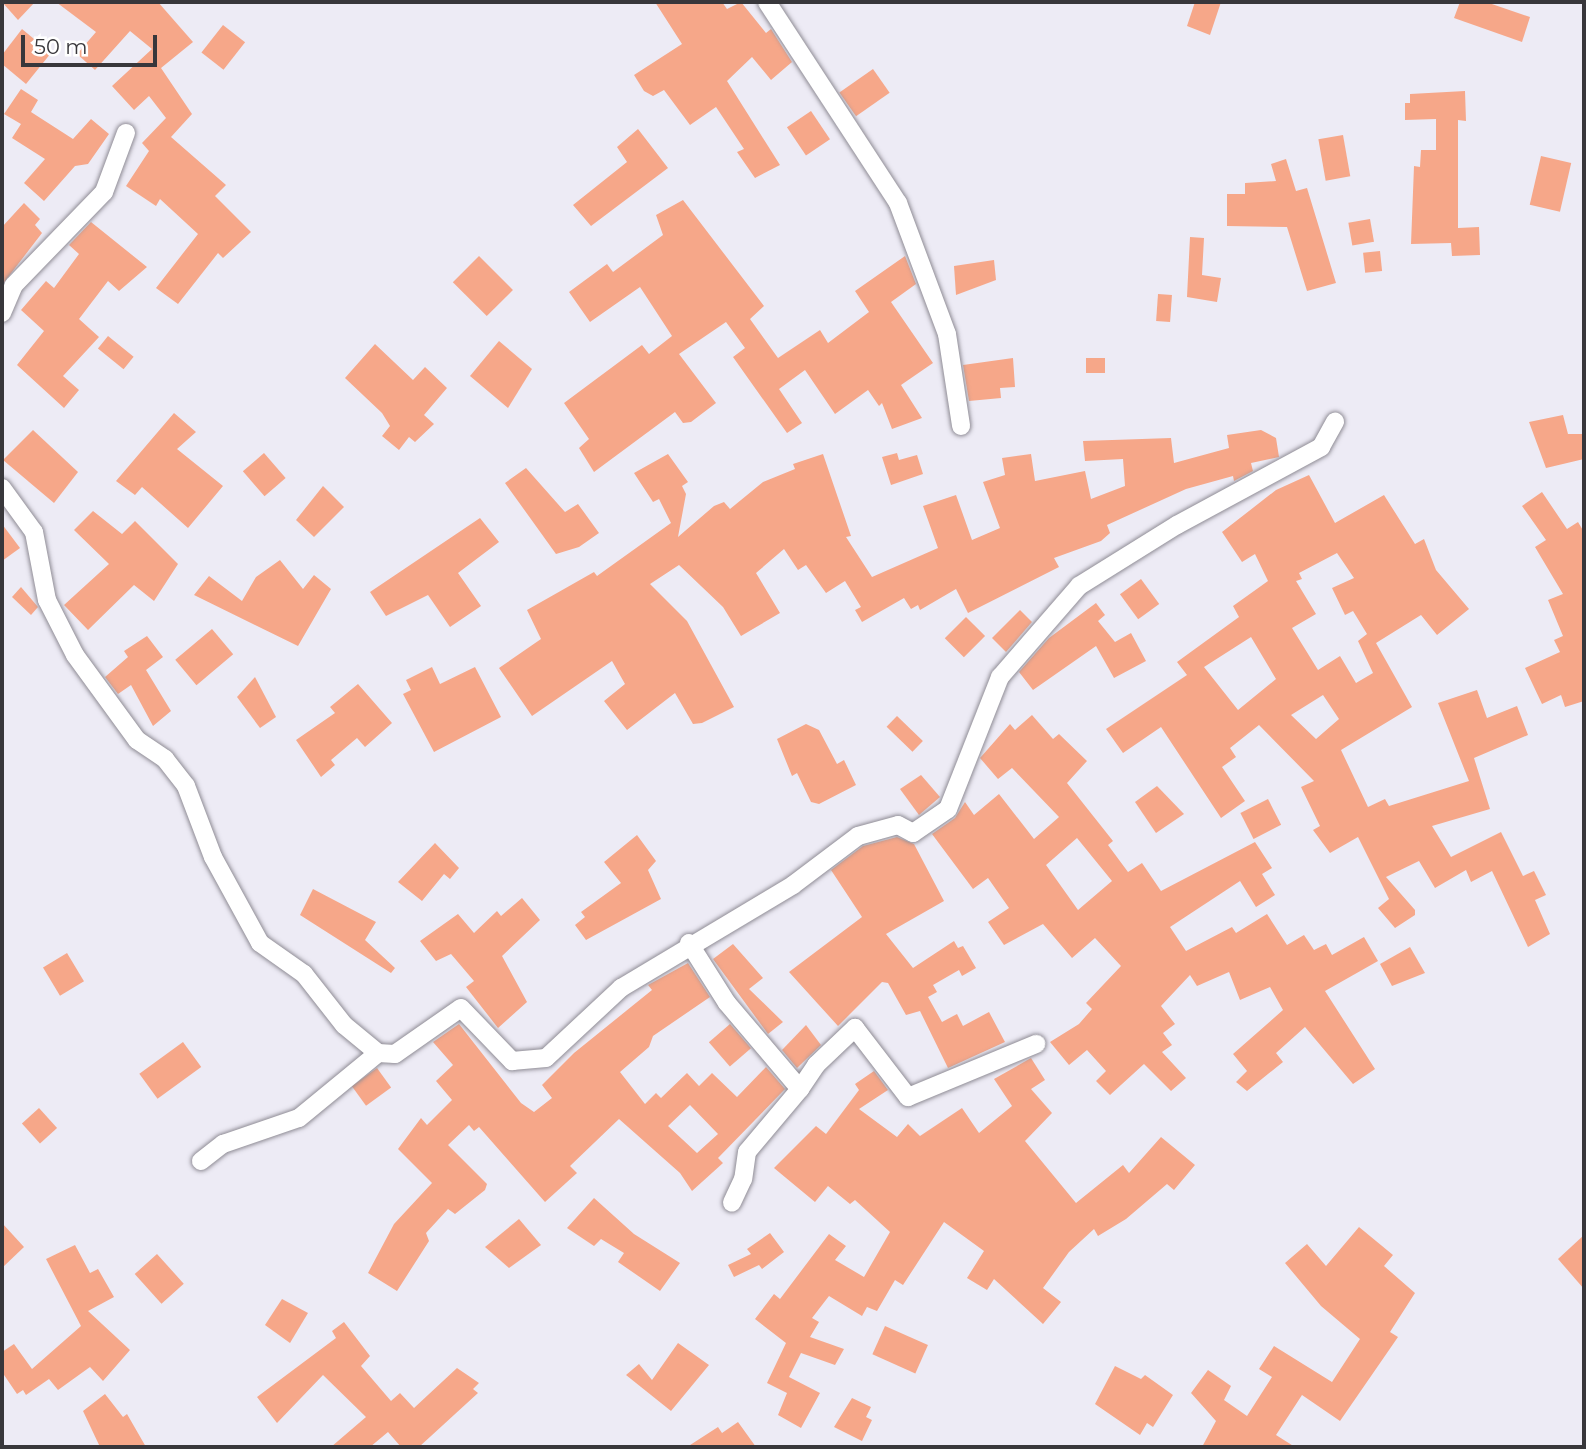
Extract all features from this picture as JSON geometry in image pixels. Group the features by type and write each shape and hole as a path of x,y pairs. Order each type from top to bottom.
{"street":[{"path":"767,2 898,203 947,334 961,426"},
{"path":"2,313 14,285 104,192 126,133"},
{"path":"2,488 34,532 47,600 75,655 137,740 165,760 186,786 213,857 260,943 304,974 344,1025 378,1053 394,1054 461,1009 512,1061 546,1058 621,988 689,943 793,885 858,836 898,825 913,833 948,809 1000,677 1079,586 1321,447 1335,422"},
{"path":"689,943 727,1003 800,1089"},
{"path":"732,1203 743,1179 747,1152 800,1089 816,1065 855,1028 908,1097 1036,1044"},
{"path":"201,1161 223,1144 308,1112 378,1053"}],"building":[{"path":"2,2 35,2 18,20"},
{"path":"56,2 158,2 193,42 161,68 192,114 171,137 226,185 215,196 251,232 223,258 218,253 178,304 156,288 198,234 160,199 156,206 126,186 149,151 142,143 166,118 149,96 134,110 112,86 152,49 130,31 95,70 77,54 96,32"},
{"path":"655,2 722,2 727,9 741,2 766,33 771,29 792,62 771,80 752,57 727,81 780,165 755,178 737,152 744,149 716,107 690,125 664,90 653,96 644,91 634,75 682,44"},
{"path":"1195,2 1221,2 1210,35 1187,26"},
{"path":"1460,2 1486,2 1530,17 1522,42 1454,18"},
{"path":"223,25 245,42 224,70 201,53"},
{"path":"22,29 51,53 26,84 2,64 2,55"},
{"path":"873,69 890,93 856,116 839,93"},
{"path":"21,89 38,100 31,112 73,139 91,119 109,134 88,164 75,166 44,201 24,183 45,159 12,138 21,124 4,114"},
{"path":"1465,91 1466,121 1458,120 1458,228 1479,227 1480,255 1452,256 1451,243 1411,244 1414,166 1420,167 1421,150 1436,150 1436,119 1405,120 1405,103 1410,103 1410,94"},
{"path":"811,111 830,139 806,155 787,127"},
{"path":"638,129 668,168 591,226 573,205 627,162 617,147"},
{"path":"1343,135 1350,176 1326,181 1318,139"},
{"path":"1541,156 1571,163 1560,212 1530,205"},
{"path":"1286,159 1296,191 1307,188 1336,283 1307,291 1287,227 1227,226 1227,194 1245,194 1245,183 1276,181 1271,164"},
{"path":"683,200 764,306 750,319 778,358 820,330 828,343 869,312 855,291 905,256 916,284 891,302 933,363 901,385 922,418 892,429 882,403 879,406 868,390 835,414 805,370 779,389 802,423 787,433 733,357 745,348 726,322 679,354 716,403 691,422 683,423 675,412 594,472 579,448 589,439 564,403 642,345 649,354 672,336 640,287 590,322 569,292 607,264 613,272 663,235 656,215"},
{"path":"24,203 40,219 35,225 42,233 2,285 2,227"},
{"path":"1370,219 1374,242 1352,245 1348,223"},
{"path":"91,222 147,267 119,291 108,281 79,319 99,337 63,376 79,390 64,408 17,365 44,331 21,310 46,281 54,288 79,254 69,245"},
{"path":"1190,237 1204,238 1202,275 1221,278 1217,302 1187,297"},
{"path":"1380,251 1382,271 1365,273 1363,253"},
{"path":"479,256 513,290 487,316 453,282"},
{"path":"994,260 996,280 956,295 954,266"},
{"path":"1158,294 1172,295 1170,322 1156,321"},
{"path":"108,336 134,357 124,369 98,348"},
{"path":"499,341 532,369 508,408 470,376"},
{"path":"375,344 413,380 425,367 447,388 424,415 434,424 415,442 409,437 399,450 382,436 390,426 382,413 345,378"},
{"path":"1013,358 1015,387 1000,388 1001,398 969,401 963,365"},
{"path":"1086,358 1105,358 1105,373 1086,373"},
{"path":"174,413 196,432 177,449 223,486 188,528 142,487 135,495 116,481"},
{"path":"1563,415 1568,434 1584,434 1584,459 1546,468 1529,422"},
{"path":"33,430 78,472 54,503 3,460"},
{"path":"1261,430 1276,438 1279,457 1251,463 1253,471 1234,481 1233,476 1186,489 1107,525 1110,533 1101,541 1054,558 1059,567 968,613 956,589 920,610 918,605 911,609 904,598 862,622 855,610 861,607 845,581 826,593 806,565 798,570 784,549 756,573 780,613 741,636 723,607 679,565 650,584 687,621 734,707 702,723 693,724 675,693 627,730 604,701 625,684 612,661 532,716 499,668 541,639 527,610 594,572 597,576 671,523 659,499 653,502 634,473 668,454 688,482 682,486 686,494 678,537 714,506 724,502 730,509 763,482 795,469 793,464 823,454 851,536 846,537 872,577 938,548 923,506 956,495 972,540 1000,528 983,482 1005,475 1002,458 1031,454 1035,481 1085,471 1091,499 1125,486 1123,459 1085,461 1083,441 1171,438 1174,463 1229,448 1227,435"},
{"path":"264,453 286,478 265,496 243,471"},
{"path":"897,453 899,460 917,455 923,474 891,485 882,457"},
{"path":"526,468 565,512 578,504 599,533 579,547 556,554 505,483"},
{"path":"1309,475 1335,523 1384,495 1415,544 1424,539 1436,570 1469,609 1437,635 1421,615 1376,643 1412,707 1341,750 1368,807 1385,799 1389,806 1469,781 1438,703 1477,690 1487,718 1517,706 1528,735 1474,758 1490,809 1432,826 1451,857 1501,832 1523,876 1534,871 1546,895 1535,900 1550,934 1528,947 1492,871 1471,882 1466,870 1435,888 1419,861 1386,877 1415,910 1415,915 1395,928 1378,908 1389,899 1358,837 1330,853 1313,830 1320,826 1301,787 1314,781 1259,725 1230,748 1236,757 1222,767 1245,801 1221,818 1161,727 1123,753 1106,729 1187,675 1177,662 1239,617 1233,606 1268,581 1255,554 1242,562 1222,532 1276,490","holes":["1337,553 1354,578 1332,588 1345,615 1353,611 1367,634 1358,641 1373,673 1356,683 1340,656 1318,670 1292,628 1316,614 1296,581 1302,579 1299,573","1251,637 1276,679 1238,710 1204,667","1323,695 1339,719 1316,739 1291,715"]},
{"path":"323,486 344,507 314,537 296,520"},
{"path":"1542,492 1567,529 1578,522 1584,532 1584,701 1565,707 1561,695 1542,704 1525,668 1560,652 1554,640 1563,636 1548,600 1563,594 1535,547 1546,540 1522,506"},
{"path":"93,511 122,534 135,521 178,564 154,601 134,585 88,630 64,605 109,564 74,530"},
{"path":"480,518 499,542 458,573 481,606 450,627 428,595 386,616 370,592"},
{"path":"2,524 20,548 2,561"},
{"path":"280,560 303,589 314,575 331,589 298,646 194,595 209,576 242,601 256,577"},
{"path":"1141,579 1159,604 1138,619 1120,594"},
{"path":"21,587 38,607 31,615 12,597"},
{"path":"1096,603 1105,615 1098,621 1115,642 1131,633 1146,661 1114,678 1096,646 1033,690 1019,672 1049,638"},
{"path":"1020,610 1032,622 1006,652 992,638"},
{"path":"966,617 985,636 964,657 945,638"},
{"path":"212,629 233,654 196,685 175,660"},
{"path":"147,636 163,657 146,670 171,711 153,726 131,685 118,694 105,677 128,657 124,651"},
{"path":"432,667 440,684 475,667 501,717 434,752 403,694 411,690 406,680"},
{"path":"255,677 276,717 260,728 237,697"},
{"path":"358,684 392,723 365,747 357,738 331,760 335,765 321,777 296,740 335,713 330,707"},
{"path":"1032,715 1053,739 1059,734 1087,761 1067,783 1113,841 1108,845 1128,872 1142,863 1161,891 1255,842 1272,868 1262,874 1275,895 1256,907 1240,881 1170,927 1186,951 1232,927 1236,933 1267,914 1287,945 1304,935 1314,950 1326,944 1332,955 1364,937 1378,961 1325,991 1375,1069 1353,1084 1305,1027 1276,1053 1283,1062 1247,1091 1236,1082 1247,1071 1233,1054 1283,1010 1270,987 1240,1000 1229,972 1197,986 1190,975 1161,1006 1175,1024 1163,1033 1172,1045 1162,1052 1186,1078 1171,1091 1144,1064 1110,1095 1096,1081 1106,1071 1087,1050 1069,1065 1050,1042 1079,1024 1092,1009 1086,1003 1121,966 1095,938 1072,958 1043,924 1004,945 988,922 1009,908 988,878 973,889 932,834 955,818 965,802 974,815 999,794 1034,839 1059,817 1012,768 998,779 980,758 1010,724 1015,730","holes":["1077,838 1112,881 1078,910 1046,865"]},
{"path":"897,716 923,741 912,752 887,727"},
{"path":"806,724 819,730 837,764 844,760 856,785 819,804 811,802 797,773 792,776 777,739"},
{"path":"921,775 940,797 919,815 900,789"},
{"path":"1157,786 1184,814 1156,833 1135,802"},
{"path":"1268,799 1281,825 1254,839 1240,813"},
{"path":"637,835 656,861 648,870 661,899 586,940 575,925 585,917 581,912 621,883 604,862"},
{"path":"897,837 914,844 944,901 886,934 913,968 954,941 958,948 963,946 976,968 962,976 959,970 933,985 937,992 928,997 942,1022 957,1014 963,1026 989,1012 1005,1042 948,1068 920,1011 906,1015 888,983 882,982 838,1026 789,972 862,917 831,870 863,846"},
{"path":"435,843 459,868 450,879 444,874 422,901 398,882"},
{"path":"313,889 376,922 365,940 395,968 391,973 300,915"},
{"path":"522,898 540,920 502,956 527,1002 498,1028 466,987 474,981 451,954 436,961 420,941 458,914 474,933 497,911 501,916"},
{"path":"733,944 763,978 749,989 783,1022 768,1034 713,959"},
{"path":"1410,947 1425,973 1392,986 1380,964"},
{"path":"67,953 84,981 60,996 43,967"},
{"path":"688,963 710,997 653,1036 649,1047 620,1072 645,1104 656,1093 661,1098 687,1073 699,1086 712,1073 737,1097 766,1067 785,1089 718,1158 723,1163 692,1191 680,1173 619,1119 570,1166 577,1173 545,1202 479,1127 474,1131 469,1125 448,1145 487,1184 485,1190 455,1214 448,1209 426,1233 429,1241 397,1291 368,1273 394,1224 432,1183 398,1149 421,1118 427,1125 452,1100 436,1081 453,1065 433,1042 459,1024 521,1103 534,1112 552,1098 542,1085 574,1053 652,990 648,985","holes":["690,1105 718,1134 697,1153 668,1126"]},
{"path":"730,1024 751,1048 730,1067 709,1042"},
{"path":"806,1025 821,1045 797,1068 782,1050"},
{"path":"183,1042 201,1067 158,1099 139,1074"},
{"path":"1031,1058 1045,1080 1031,1089 1052,1113 1025,1141 1076,1203 1123,1165 1129,1173 1161,1137 1195,1165 1174,1190 1167,1184 1126,1219 1098,1236 1094,1229 1069,1252 1043,1288 1061,1302 1043,1324 994,1279 987,1290 967,1278 984,1251 944,1222 903,1285 895,1280 877,1311 867,1307 862,1316 829,1296 812,1318 819,1322 810,1337 844,1349 835,1365 801,1353 789,1377 820,1393 801,1428 778,1415 787,1393 767,1383 786,1343 755,1319 774,1294 780,1299 829,1234 846,1246 835,1260 864,1277 890,1232 855,1200 850,1204 828,1186 815,1202 774,1168 816,1126 826,1134 859,1090 855,1084 874,1071 888,1090 859,1109 897,1137 908,1124 920,1136 962,1108 979,1133 1012,1106 994,1079"},
{"path":"377,1068 391,1087 366,1106 352,1086"},
{"path":"39,1108 57,1128 40,1143 22,1123"},
{"path":"594,1198 634,1234 680,1263 660,1291 618,1262 624,1253 601,1239 594,1246 567,1228"},
{"path":"519,1219 541,1245 509,1268 485,1247"},
{"path":"2,1223 24,1247 2,1268"},
{"path":"1359,1227 1393,1255 1384,1266 1415,1293 1390,1332 1398,1337 1340,1421 1302,1395 1276,1435 1295,1447 1202,1447 1216,1421 1191,1393 1208,1370 1231,1386 1224,1400 1247,1416 1272,1377 1259,1369 1274,1346 1332,1382 1360,1339 1321,1306 1285,1263 1307,1244 1326,1266"},
{"path":"770,1233 784,1252 762,1269 759,1265 734,1277 728,1265 751,1254 747,1249"},
{"path":"1584,1235 1584,1289 1558,1259"},
{"path":"75,1245 90,1273 98,1269 114,1297 88,1311 130,1350 103,1381 90,1367 58,1390 49,1379 26,1395 23,1390 17,1394 2,1372 2,1352 14,1344 32,1369 81,1326 46,1259"},
{"path":"157,1254 184,1284 161,1304 135,1274"},
{"path":"282,1299 308,1313 290,1343 265,1325"},
{"path":"344,1322 370,1356 361,1366 391,1401 400,1393 414,1408 457,1368 479,1383 473,1389 478,1393 419,1447 401,1447 388,1432 370,1447 331,1447 366,1417 323,1375 277,1423 257,1397 336,1338 332,1331"},
{"path":"885,1326 928,1345 915,1373 872,1354"},
{"path":"678,1343 709,1365 671,1411 626,1375 639,1364 652,1380"},
{"path":"1115,1366 1141,1379 1145,1375 1173,1395 1153,1427 1147,1423 1140,1435 1095,1404"},
{"path":"105,1394 123,1417 127,1414 146,1447 100,1447 83,1411"},
{"path":"852,1398 871,1407 866,1417 872,1420 862,1441 834,1427"},
{"path":"738,1422 756,1447 687,1447 718,1427 722,1433"}]}
